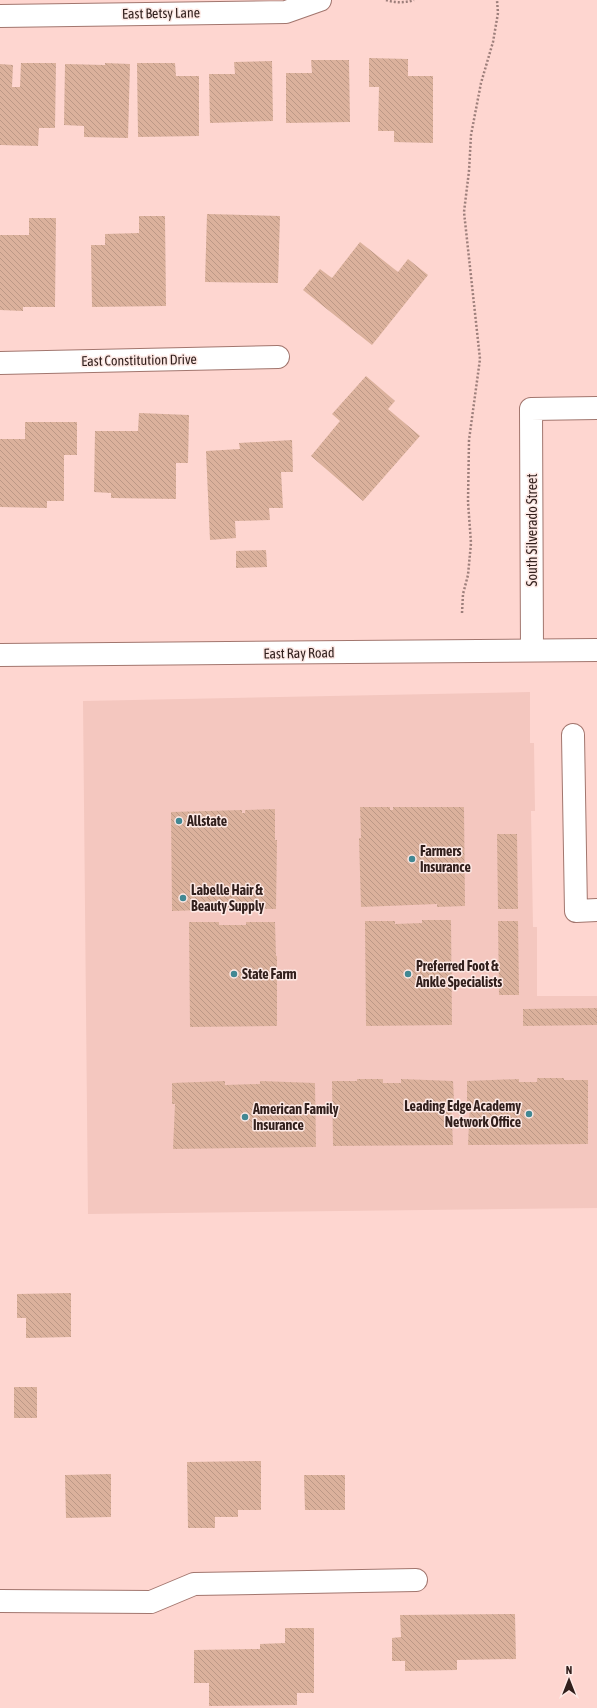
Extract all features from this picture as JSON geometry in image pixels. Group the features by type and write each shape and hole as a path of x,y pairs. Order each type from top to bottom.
{"street":[{"name":"East Betsy Lane","path":"0,16 286,12 320,0"},
{"name":"East Constitution Drive","path":"0,362 278,357"},
{"name":"South Silverado Street","path":"532,650 531,409 597,408"},
{"name":"East Ray Road","path":"0,655 597,650"},
{"path":"572,735 576,911 597,910"},
{"path":"0,1601 151,1602 194,1584 416,1580"}],"path":[{"path":"386,0 393,2 408,2 414,0"},
{"path":"462,613 462,594 468,575 471,543 468,502 469,440 480,359 464,212 471,135 481,83 494,42 498,13 497,0"}],"shaded area":[{"path":"530,692 530,743 534,743 535,811 531,811 533,927 537,927 537,996 597,996 597,1208 88,1214 83,701"}],"building":[{"path":"369,58 408,59 408,76 433,76 433,143 394,142 394,131 378,131 379,87 369,87"},
{"path":"311,60 349,60 350,122 286,123 286,73 312,73"},
{"path":"272,61 273,121 210,123 209,74 235,74 234,62"},
{"path":"21,63 56,63 55,128 39,128 38,146 0,145 0,64 13,65 12,87 20,87"},
{"path":"105,63 130,64 128,138 84,137 84,126 64,125 65,64 105,65"},
{"path":"137,63 175,63 176,76 199,76 199,136 138,137"},
{"path":"207,214 280,216 278,283 205,282"},
{"path":"139,216 165,216 166,306 92,307 91,245 105,245 105,234 139,233"},
{"path":"29,218 56,218 55,307 23,307 23,311 0,310 0,235 29,235"},
{"path":"360,242 398,272 408,259 428,275 372,345 303,290 320,269 332,278"},
{"path":"366,376 395,401 388,409 420,436 363,501 311,456 340,421 332,414"},
{"path":"139,413 189,415 188,463 176,463 176,499 111,498 111,493 94,492 95,431 138,431"},
{"path":"25,422 77,422 77,455 64,455 64,501 47,501 47,508 0,507 0,439 25,439"},
{"path":"292,440 293,472 281,472 283,508 269,508 270,520 235,521 236,538 210,540 206,451 240,449 239,443"},
{"path":"266,550 267,567 236,568 236,551"},
{"name":"Farmers Insurance","path":"360,807 390,807 390,810 393,810 393,807 464,807 465,906 437,907 437,904 361,907 359,838 361,838"},
{"path":"275,809 275,840 277,840 276,909 201,908 201,910 172,911 171,812 242,810 242,813 245,813 245,810"},
{"path":"497,834 517,834 518,909 498,909"},
{"name":"Preferred Foot & Ankle Specialists","path":"422,920 451,920 452,1025 366,1026 365,921 395,921 395,924 422,923"},
{"path":"498,921 518,921 519,995 499,995"},
{"name":"State Farm","path":"189,922 219,922 219,925 246,925 246,922 275,922 277,956 277,1026 190,1027"},
{"path":"597,1008 597,1025 523,1026 523,1009"},
{"name":"Leading Edge Academy Network Office","path":"537,1078 588,1080 588,1144 468,1145 470,1101 467,1101 467,1081 519,1079 519,1082 537,1082"},
{"path":"357,1079 383,1079 383,1083 401,1083 401,1079 453,1081 454,1101 451,1101 453,1145 333,1146 332,1081 357,1081"},
{"name":"American Family Insurance","path":"225,1081 225,1085 260,1084 260,1081 315,1083 316,1147 173,1149 175,1104 172,1104 172,1083"},
{"path":"71,1293 71,1337 26,1338 26,1318 17,1318 17,1294"},
{"path":"14,1387 37,1387 37,1418 14,1418"},
{"path":"261,1461 261,1510 238,1510 238,1517 215,1517 215,1528 188,1528 187,1462"},
{"path":"111,1474 111,1517 66,1518 65,1475"},
{"path":"304,1475 345,1475 345,1510 305,1510"},
{"path":"515,1614 516,1659 457,1660 457,1670 405,1671 405,1661 392,1661 392,1638 401,1637 400,1615"},
{"path":"285,1628 314,1628 314,1693 297,1693 297,1705 209,1706 209,1683 194,1683 194,1650 260,1649 260,1644 285,1643"}],"place":[{"name":"Allstate","path":"179,821"},
{"name":"Farmers Insurance","path":"412,859"},
{"name":"Labelle Hair & Beauty Supply","path":"183,898"},
{"name":"State Farm","path":"234,974"},
{"name":"Preferred Foot & Ankle Specialists","path":"408,974"},
{"name":"Leading Edge Academy Network Office","path":"529,1114"},
{"name":"American Family Insurance","path":"245,1117"}]}
